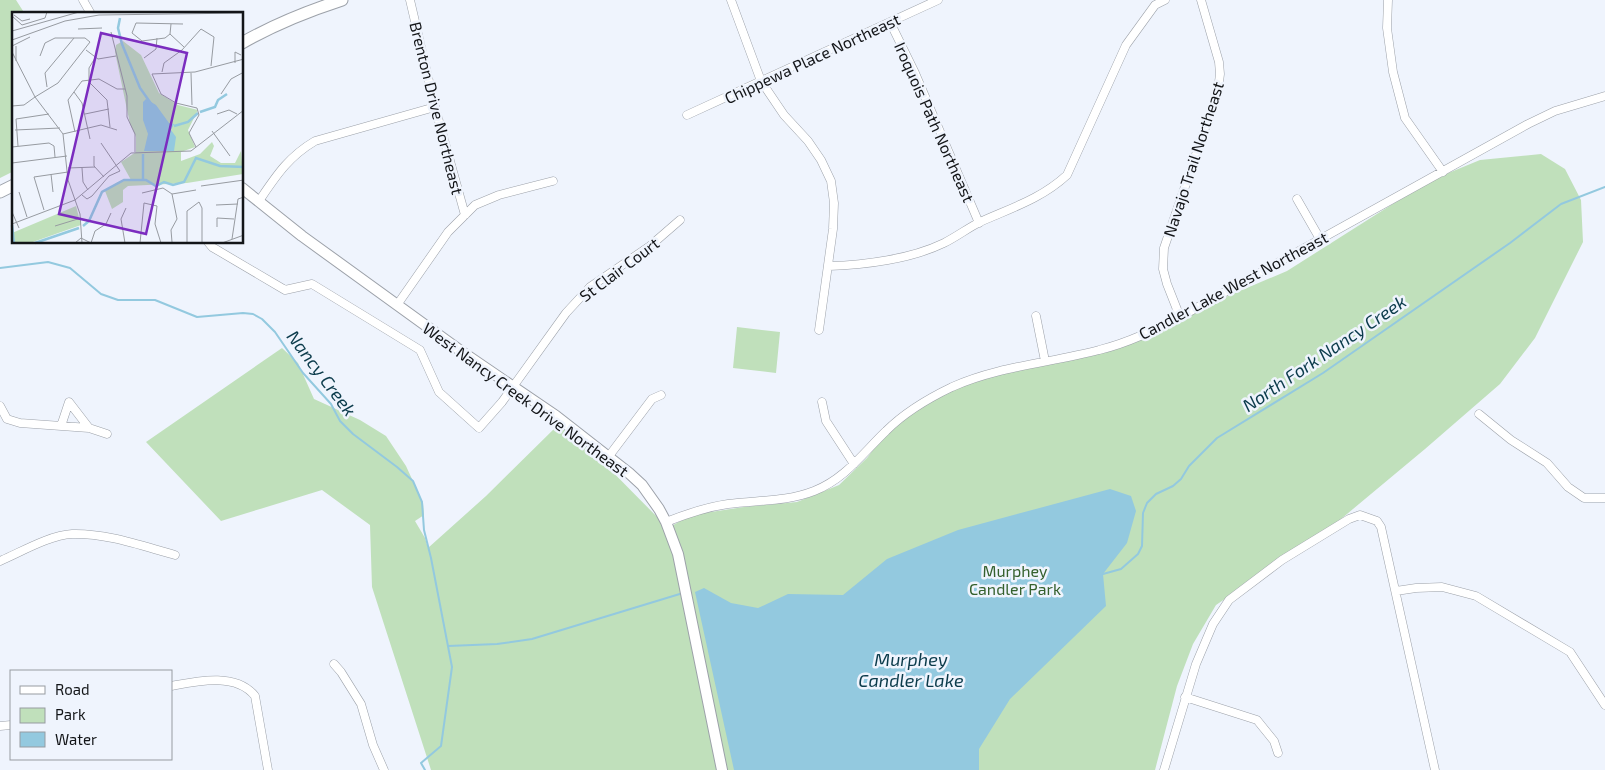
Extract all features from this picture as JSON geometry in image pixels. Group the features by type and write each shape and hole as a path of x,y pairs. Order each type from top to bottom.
{"main road":[{"path":"244,43 268,28 301,13 342,0"}],"street":[{"path":"83,0 90,12"},
{"name":"Brenton Drive Northeast","path":"410,0 465,215"},
{"path":"730,0 762,81 784,115 808,141 821,160 831,181 834,203 819,330"},
{"name":"Chippewa Place Northeast","path":"687,115 938,0"},
{"path":"828,266 856,266 915,254 943,244 979,223 1044,194 1067,175 1126,45 1155,5 1165,0"},
{"name":"Navajo Trail Northeast","path":"1180,317 1166,284 1163,269 1164,248 1218,90 1220,74 1219,62 1201,0"},
{"path":"1388,0 1387,28 1393,72 1405,118 1443,172"},
{"name":"Iroquois Path Northeast","path":"890,22 915,73 979,223"},
{"name":"Candler Lake West Northeast","path":"666,522 712,507 787,499 834,481 854,464 900,418 930,398 974,378 1098,351 1126,342 1180,317 1528,124 1555,112 1605,96"},
{"path":"259,201 290,159 301,149 315,141 436,107"},
{"path":"396,305 448,232 475,205 499,195 553,181"},
{"name":"West Nancy Creek Drive Northeast","path":"244,190 302,236 396,305 609,456 642,485 660,509 678,554 722,770"},
{"path":"1297,199 1320,238"},
{"name":"St Clair Court","path":"210,244 284,290 312,284 420,350 439,392 479,428 514,387 566,313 590,287 650,246 680,220"},
{"path":"1036,316 1046,361"},
{"path":"609,456 652,399 661,395"},
{"path":"61,426 69,402 89,428"},
{"path":"822,402 826,421 854,464"},
{"path":"0,406 7,419 20,423 89,428 107,434"},
{"path":"1479,414 1511,440 1547,462 1568,487 1584,498 1605,498"},
{"path":"1164,770 1196,664 1213,624 1229,600 1282,560 1349,519 1360,515 1377,521 1381,527 1435,770"},
{"path":"0,561 40,544 72,534 107,537 174,555"},
{"path":"1396,591 1442,587 1476,596 1570,652 1605,705"},
{"path":"334,664 361,704 373,745 384,770"},
{"path":"172,686 224,680 249,688 255,696 268,770"},
{"path":"1185,697 1257,720 1274,740 1278,752"}],"green space":[{"path":"0,0 16,0 24,12 12,12 12,172 0,178"},
{"name":"Murphey Candler Park","path":"1541,154 1565,169 1581,200 1583,242 1535,338 1500,384 1425,449 1335,524 1216,605 1193,644 1177,686 1155,770 431,770 372,587 370,525 322,490 221,521 146,442 282,348 298,363 314,399 360,420 386,436 406,466 423,503 424,515 415,521 425,538 428,548 486,496 558,425 591,450 668,528 691,515 797,502 839,485 867,458 894,422 948,390 984,378 1076,357 1148,330 1287,271 1429,181 1480,160"},
{"path":"737,327 780,332 776,373 733,368"}],"water":[{"name":"Murphey Candler Lake","path":"1110,489 1131,496 1136,511 1127,543 1103,574 1106,606 1010,699 979,749 979,770 734,770 695,592 704,588 731,603 758,608 788,594 843,595 887,559 958,530"}],"waterway":[{"name":"North Fork Nancy Creek","path":"1103,574 1121,569 1138,554 1142,546 1143,513 1147,503 1156,494 1173,486 1181,479 1189,466 1217,438 1323,373 1510,243 1561,204 1605,187"},
{"name":"Nancy Creek","path":"0,268 48,262 70,268 101,294 118,300 155,300 197,317 243,313 253,314 262,319 275,332 303,373 331,404 340,421 353,434 413,481 422,502 424,530 452,667 441,746 421,763 425,770"},
{"name":"North Fork Nancy Creek","path":"448,646 497,644 532,639 683,593"}]}
